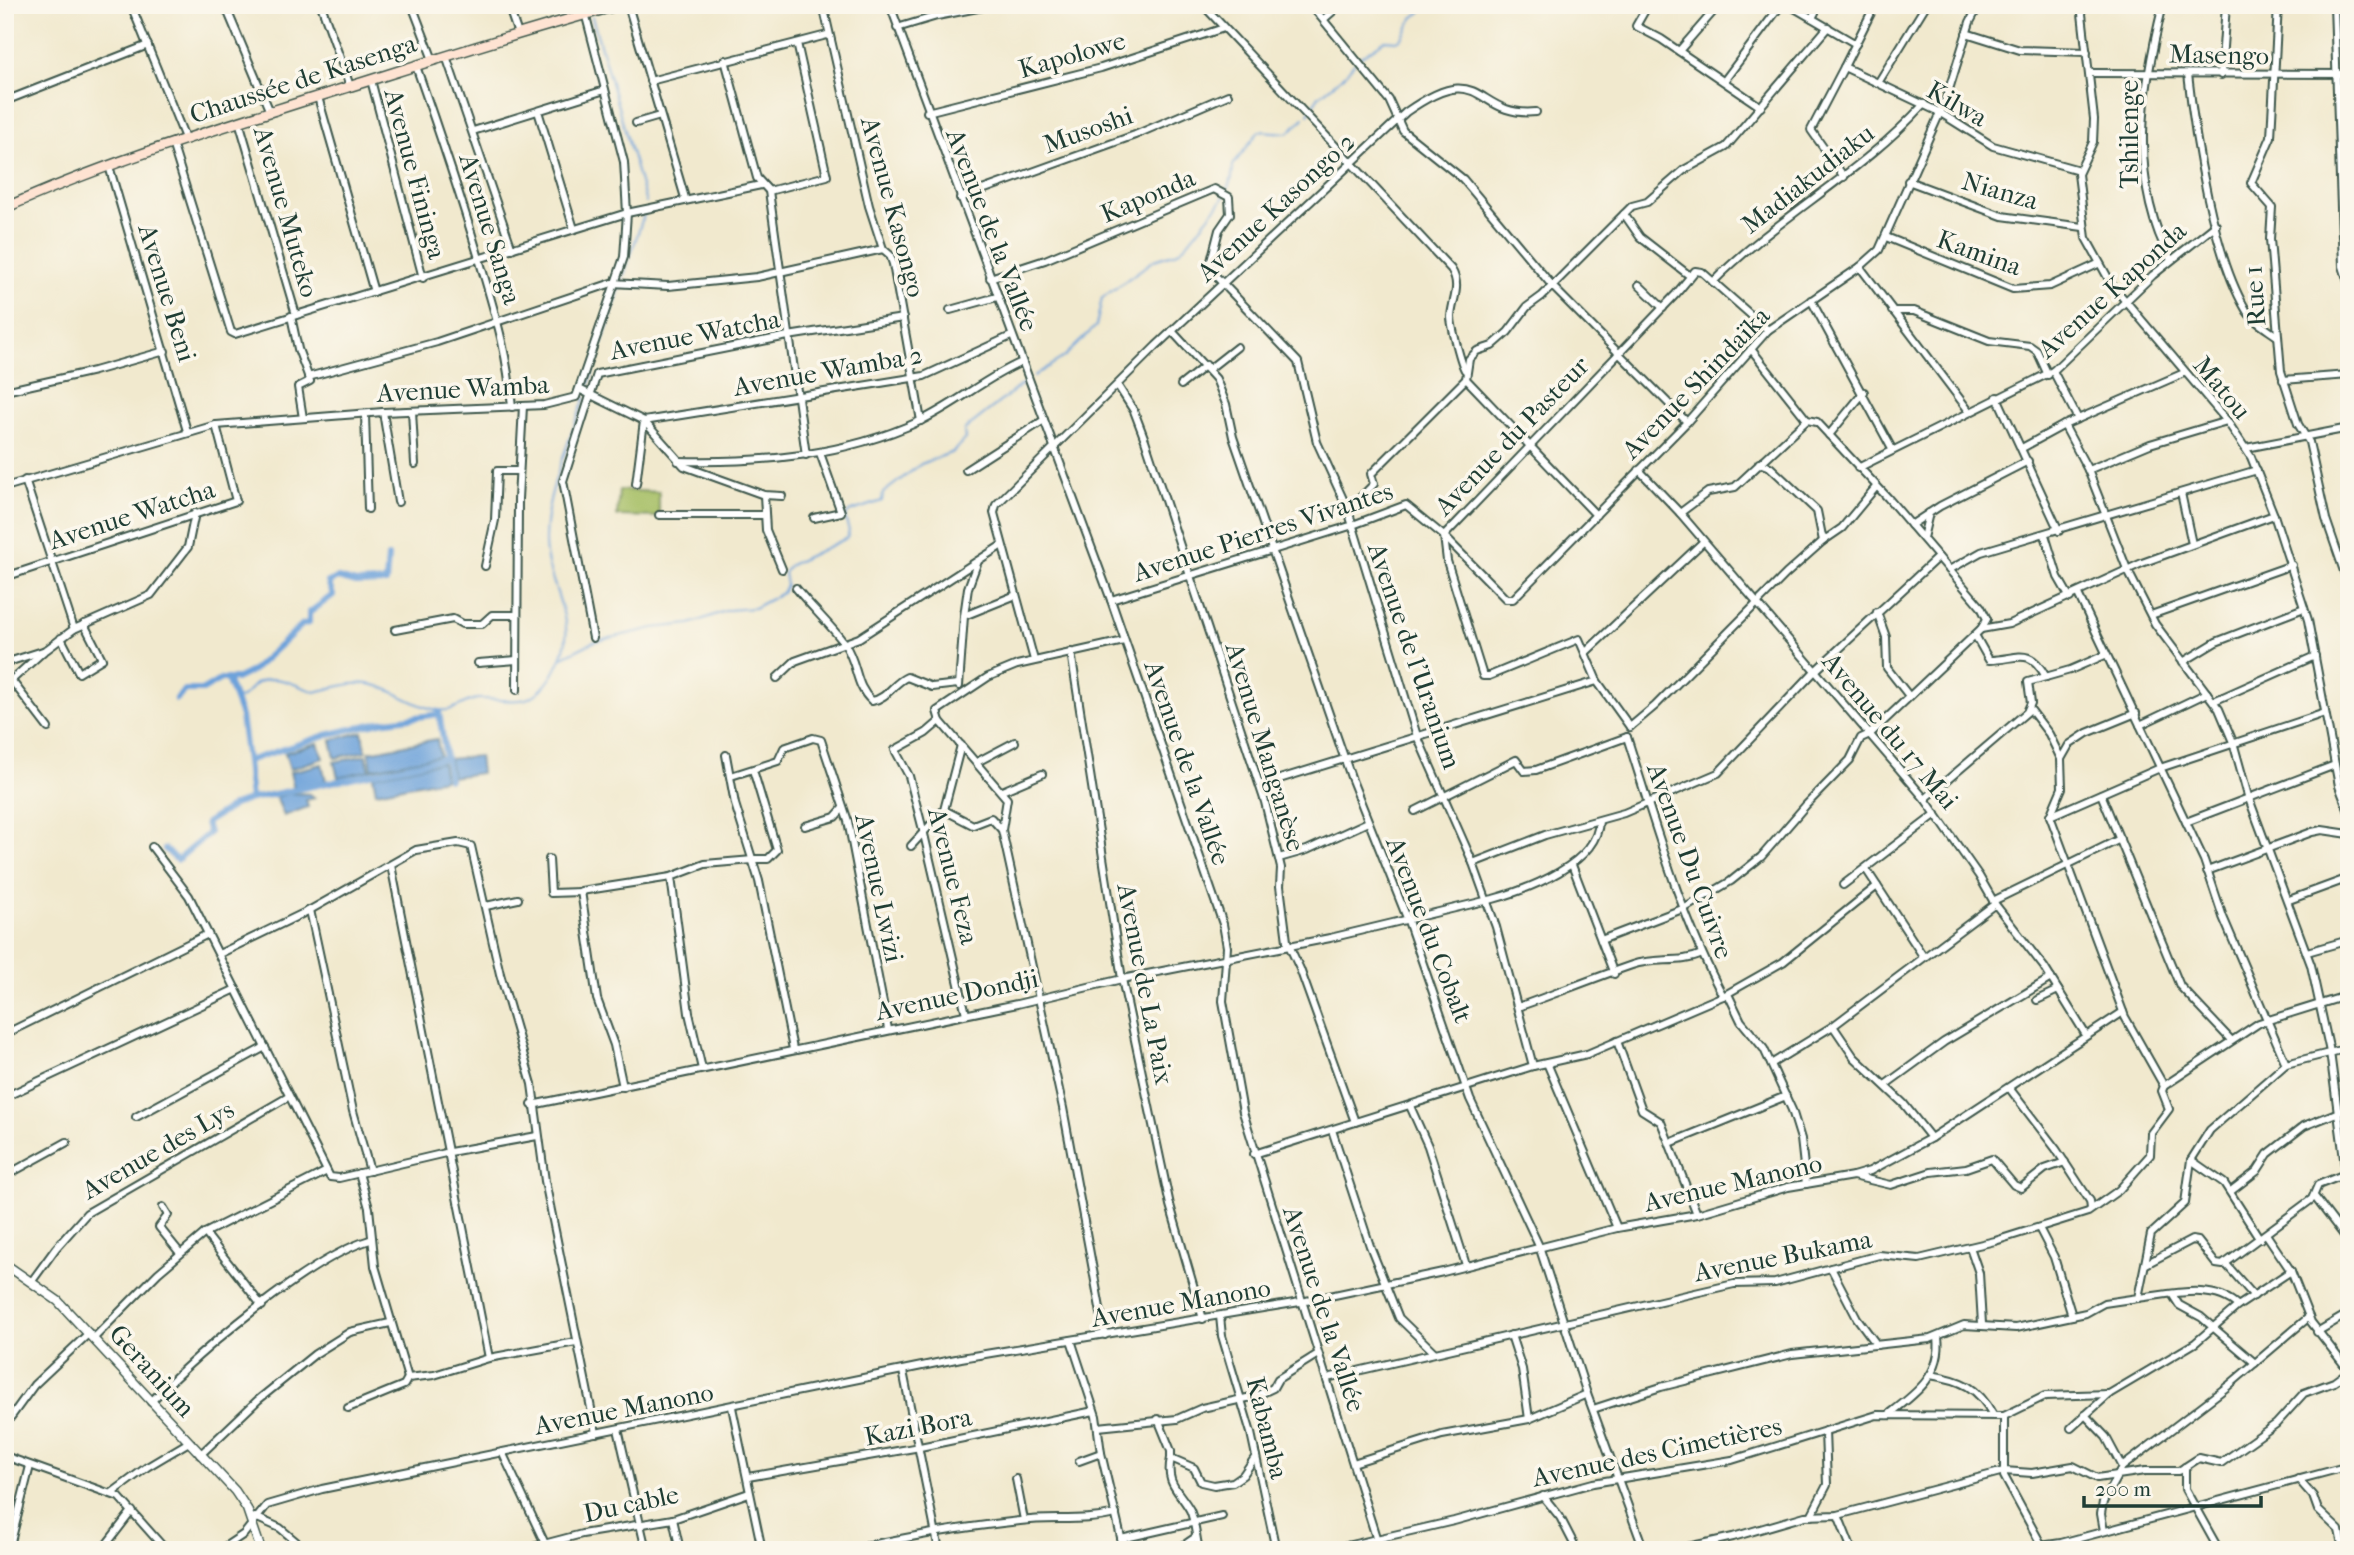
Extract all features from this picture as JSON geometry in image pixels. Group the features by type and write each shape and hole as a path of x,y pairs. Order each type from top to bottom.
{"main road":[{"name":"Chaussée de Kasenga","path":"7,208 108,166 185,138 588,11 620,5"}],"street":[{"path":"131,5 185,138"},
{"path":"225,5 270,112"},
{"path":"321,5 350,86"},
{"path":"412,5 433,60"},
{"path":"508,5 518,34"},
{"path":"628,5 685,198"},
{"name":"Avenue Kasongo","path":"823,5 827,35 866,195 883,249 890,254 893,264 921,421"},
{"name":"Avenue de la Vallée","path":"890,5 927,112 1111,600 1223,924 1226,958 1224,1014 1236,1086 1254,1154 1380,1550"},
{"path":"897,28 937,16 993,5"},
{"path":"1203,5 1454,274 1456,295 1452,322 1466,379 1596,516"},
{"path":"1311,5 1390,100 1405,134 1463,178 1551,284 1687,422"},
{"path":"1324,19 1340,5"},
{"path":"1648,5 1635,26 1679,51 1761,107"},
{"path":"1679,51 1719,5"},
{"path":"1724,81 1781,5"},
{"path":"1789,5 1856,44"},
{"path":"1812,18 1819,5"},
{"path":"1844,177 1811,130 1875,5"},
{"path":"1878,83 1926,5"},
{"path":"1962,5 1974,13"},
{"name":"Avenue Shindaïka","path":"1515,598 1687,422 1768,330 1860,267 1878,250 1939,112 1966,33 1979,5"},
{"name":"Matou","path":"2081,5 2090,73 2094,135 2079,170 2083,227 2098,264 2184,373 2227,421 2246,448 2257,470 2292,565 2304,608 2335,765 2349,813"},
{"name":"Tshilenge","path":"2163,5 2147,73 2144,128 2148,197 2157,232 2171,260"},
{"path":"2221,75 2226,5"},
{"name":"Rue 1","path":"2278,5 2270,143 2251,181 2254,189 2272,207 2270,239 2283,380 2298,424 2306,434 2326,519 2349,586"},
{"path":"2334,5 2343,266 2349,285"},
{"name":"Avenue Wamba","path":"5,486 187,431 216,425 383,412 512,407 566,402 576,397 621,283 627,213 624,162 588,11"},
{"path":"1465,370 1474,353 1491,347 1508,332 1524,310 1542,296 1551,284 1634,204 1647,202 1684,170 1726,147 1828,27"},
{"name":"Kapolowe","path":"927,112 1089,72 1224,28"},
{"path":"1966,33 2020,50 2087,52"},
{"path":"650,81 827,35"},
{"path":"769,191 827,177 797,43"},
{"path":"5,102 148,45"},
{"path":"446,56 512,249"},
{"path":"725,60 761,185 769,191 806,455"},
{"name":"Avenue Sanga","path":"416,66 451,164 499,322 507,356 512,407"},
{"name":"Kilwa","path":"1844,67 1924,104 1993,146 2079,170"},
{"name":"Masengo","path":"2090,73 2349,74"},
{"name":"Avenue Kaponda","path":"1858,468 1997,397 2051,373 2171,260 2216,225 2196,135 2188,74"},
{"name":"Avenue Fininga","path":"371,80 423,278"},
{"name":"Avenue Kasongo 2","path":"1034,660 994,509 1054,446 1172,331 1397,119 1430,97 1460,87 1480,93 1516,113 1536,112"},
{"path":"473,131 605,90"},
{"name":"Musoshi","path":"960,198 1135,135 1228,95"},
{"path":"318,97 374,292"},
{"name":"Madiakudiaku","path":"1713,282 1751,247 1894,136 1924,104"},
{"path":"538,111 574,229"},
{"path":"636,123 660,116"},
{"name":"Avenue Muteko","path":"239,121 308,377"},
{"path":"172,143 231,331 237,333 479,261 627,213 685,198 761,185"},
{"name":"Avenue Beni","path":"108,166 187,431"},
{"name":"Nianza","path":"1908,181 2002,216 2083,227"},
{"name":"Kaponda","path":"990,278 1045,260 1214,189 1224,191 1230,201 1230,214 1219,230 1209,269 1222,283"},
{"path":"5,197 7,208"},
{"path":"1624,214 1640,236 1690,276 1699,270 1768,330"},
{"path":"2216,225 2244,308 2277,335"},
{"name":"Kamina","path":"1885,237 2005,286 2022,290 2050,286 2098,264"},
{"path":"303,418 298,387 310,382 308,377 405,352 621,283 668,286 780,274 883,249"},
{"path":"1860,267 1969,411"},
{"name":"Avenue du Pasteur","path":"1586,652 1577,639 1485,677 1447,561 1444,536 1663,308 1690,276"},
{"name":"Avenue de l'Uranium","path":"1222,283 1298,362 1317,442 1348,510 1350,526 1417,736 1473,863 1486,901 1533,1066"},
{"path":"1639,285 1663,308"},
{"path":"950,310 997,297"},
{"path":"1811,300 1864,392 1892,449"},
{"path":"1892,311 1914,311 1989,341 2031,346 2037,351 2078,419"},
{"name":"Avenue Watcha","path":"593,638 563,489 566,468 598,374 788,336 903,318"},
{"name":"Avenue du Cobalt","path":"1172,331 1207,367 1223,395 1233,437 1344,757 1407,918 1476,1114 1539,1246 1587,1395 1644,1550"},
{"name":"Avenue Wamba 2","path":"644,421 913,377 942,370 1011,336"},
{"path":"1181,385 1237,347"},
{"path":"1601,940 1685,908 1731,881 1760,857 1850,760 1861,738 1870,734 1975,635 1981,629 1987,614 1923,538 1829,435 1815,421 1807,420 1751,349"},
{"path":"5,391 94,371 165,351"},
{"path":"678,461 738,461 820,453 921,421 967,394 990,376 1022,362"},
{"path":"2022,448 2064,425 2184,373"},
{"path":"2283,380 2349,375"},
{"path":"1348,510 1374,484 1371,474 1466,379"},
{"name":"Avenue Manganèse","path":"1118,386 1141,429 1260,785 1279,858 1289,945 1355,1122"},
{"path":"581,390 644,421 678,461 695,472 764,495 782,496"},
{"path":"1829,435 1864,392"},
{"path":"1997,397 2059,531"},
{"path":"517,690 518,471 523,406"},
{"path":"412,411 415,464"},
{"path":"383,412 398,502"},
{"path":"365,414 368,509"},
{"path":"966,470 1044,420"},
{"path":"1680,513 1708,492 1735,487 1807,420"},
{"path":"636,484 644,421"},
{"path":"2088,470 2150,444 2227,421"},
{"name":"Avenue Watcha","path":"5,577 237,500 216,425"},
{"path":"2064,425 2088,470 2127,569 2151,615 2214,702 2233,742 2248,796 2307,952 2330,1052 2347,1173 2319,1185 2314,1196 2225,1264 2216,1264 2198,1241 2192,1240 2146,1264"},
{"path":"2246,448 2306,434 2349,428"},
{"path":"814,517 839,513 841,510 820,453"},
{"path":"1911,525 1929,512 2028,461"},
{"path":"1759,463 1770,467 1817,511 1822,541"},
{"name":"Avenue du 17 Mai","path":"1639,470 1680,513 1925,799 1975,869 1994,902 2051,978 2087,1035"},
{"path":"1949,570 1976,554 2045,536 2257,470"},
{"path":"485,566 495,520 497,471 518,471"},
{"path":"25,480 75,629"},
{"path":"1630,727 1655,706 1822,541 1842,528 1875,487"},
{"path":"2181,494 2192,544"},
{"path":"764,495 764,515 769,538 782,569"},
{"name":"Avenue Pierres Vivantes","path":"1111,600 1350,526 1408,505 1444,536 1506,600 1515,598"},
{"path":"1923,538 1929,512"},
{"path":"5,686 75,629 151,594 188,547 195,513"},
{"path":"659,514 764,515"},
{"path":"1981,629 2001,626 2070,598 2127,569 2274,515"},
{"path":"2045,536 2058,577 2070,598"},
{"path":"1415,811 1444,799 1516,760 1524,771 1536,770 1627,737 1631,731 1630,727 1597,681 1586,652 1703,542"},
{"path":"777,678 795,661 859,638 1002,545"},
{"path":"1473,863 1545,835 1599,821 1646,804 1723,769 1814,672 1938,557"},
{"path":"964,692 958,684 964,616 968,588 978,561"},
{"path":"2151,615 2292,565"},
{"path":"796,588 845,644 858,668 858,686 872,701 885,696 895,684 907,677 932,687 958,684"},
{"path":"964,616 1016,594"},
{"path":"2078,594 2186,822 2286,1064"},
{"path":"2183,662 2216,642 2304,608"},
{"path":"1877,611 1886,637 1887,668 1909,696"},
{"path":"395,630 453,619 462,624 482,624 492,615 517,615"},
{"path":"61,638 79,673 102,659 84,624"},
{"path":"1975,635 1989,660 2012,655 2029,658 2039,663 2046,677"},
{"path":"1105,1335 1063,1108 1002,830 1003,811 1007,802 1002,791 940,721 937,711 988,677 1034,660 1124,641"},
{"path":"5,663 46,650"},
{"name":"Avenue de La Paix","path":"1072,652 1122,979 1170,1206 1203,1319"},
{"path":"2105,655 2027,683 2030,709 2049,734 2061,759 2062,788 2050,816 2123,1012 2164,1086 2230,1040 2267,1020 2349,995"},
{"path":"2214,702 2315,656"},
{"path":"478,663 517,660"},
{"path":"12,681 48,728"},
{"path":"1260,785 1597,681"},
{"path":"2140,725 2207,692"},
{"path":"1925,799 2030,709"},
{"path":"2061,759 2077,738 2136,713"},
{"path":"2050,816 2160,768 2325,713"},
{"name":"Avenue Feza","path":"940,721 895,750 909,776 966,1014"},
{"name":"Avenue Du Cuivre","path":"1627,737 1646,804 1702,954 1741,1021 1760,1042 1786,1096 1800,1133 1805,1184"},
{"name":"Avenue Lwizi","path":"753,770 779,761 782,749 817,738 821,740 844,808 888,1029"},
{"path":"976,762 1015,742"},
{"path":"911,846 944,810 961,745"},
{"path":"726,755 735,804 753,859 793,1049"},
{"path":"2186,822 2248,796 2335,765"},
{"path":"549,859 551,893 581,892 671,877 705,864 768,859 777,850 753,770 731,776"},
{"path":"1002,791 1042,774"},
{"path":"2101,794 2180,986 2230,1040"},
{"path":"805,826 839,815 844,808"},
{"path":"944,810 974,825 991,818 1002,830"},
{"path":"1843,885 1936,814"},
{"name":"Avenue Dondji","path":"532,1105 1122,979 1354,933 1486,901 1514,892 1572,865 1585,856 1599,836 1599,821"},
{"path":"1279,858 1307,850 1368,822"},
{"path":"2207,871 2322,830 2349,834"},
{"path":"1771,1064 1833,1026 1994,902 2120,839"},
{"path":"219,954 310,910 419,849 468,843 475,854 499,974 532,1084 537,1136 596,1433"},
{"path":"152,847 186,891 326,1174 336,1179 450,1152 537,1136"},
{"path":"391,864 489,1358"},
{"path":"1572,865 1614,974"},
{"path":"1866,869 1923,956"},
{"path":"671,877 689,1013 702,1069"},
{"path":"2289,900 2349,878"},
{"path":"1254,1154 1533,1066 1587,1055 1725,995 1783,962 1877,886"},
{"path":"581,892 597,999 612,1041 623,1087"},
{"path":"486,906 518,899"},
{"path":"310,910 353,1111 370,1171"},
{"path":"5,1034 208,934"},
{"path":"2307,952 2349,940"},
{"path":"1518,1007 1657,958 1687,960 1702,954"},
{"path":"1885,1085 1944,1042 2051,978"},
{"path":"5,1097 236,989"},
{"path":"2037,1000 2058,990"},
{"name":"Avenue Manono","path":"220,1550 244,1534 253,1519 267,1505 289,1497 903,1371 1300,1302 1617,1228 1697,1214 1805,1184 1853,1176 1870,1171 1931,1138 2010,1089 2123,1012"},
{"path":"1833,1026 1854,1057 1915,1116 1931,1138"},
{"path":"1617,1041 1642,1111 1659,1119 1697,1214"},
{"path":"136,1116 265,1047"},
{"path":"2138,1298 2151,1234 2185,1203 2191,1160 2210,1130 2286,1064 2349,1048"},
{"path":"1547,1063 1617,1228"},
{"name":"Avenue Bukama","path":"1327,1378 1734,1284 1775,1283 1879,1255 1919,1259 2039,1228 2100,1206 2119,1190 2150,1156 2151,1133 2169,1109 2162,1091 2164,1086"},
{"path":"2010,1089 2065,1162 2090,1200 2091,1209"},
{"path":"1670,1143 1786,1096"},
{"name":"Avenue des Lys","path":"32,1281 55,1248 87,1213 288,1097"},
{"path":"1410,1105 1428,1146 1466,1265"},
{"path":"2231,1191 2257,1171 2268,1154 2307,1124 2349,1108"},
{"path":"1332,1130 1399,1318 1434,1352"},
{"path":"5,1176 67,1142"},
{"path":"1853,1176 1891,1185 1931,1172 1966,1168 1992,1160 2014,1185 2021,1188 2045,1169 2065,1162"},
{"path":"1674,1550 1702,1548 1811,1516 1838,1515 2004,1471 2032,1473 2073,1466 2091,1478 2145,1471 2171,1473 2199,1458 2221,1463 2276,1424 2304,1393 2347,1374 2349,1371 2317,1332 2291,1270 2224,1183 2191,1160"},
{"path":"348,1408 404,1385 408,1378 390,1323 370,1240 369,1208 359,1173"},
{"path":"5,1425 34,1385 205,1233 326,1174"},
{"path":"2314,1196 2349,1242"},
{"path":"163,1207 168,1215 159,1227 180,1253"},
{"path":"2039,1228 2054,1257 2072,1316"},
{"path":"205,1233 262,1306"},
{"path":"151,1402 169,1383 306,1273 370,1240"},
{"path":"1970,1247 1978,1269 1982,1324"},
{"path":"2225,1264 2254,1296"},
{"name":"Geranium","path":"6,1265 48,1292 91,1335 240,1498 253,1519 261,1550"},
{"path":"1831,1268 1857,1318 1877,1345"},
{"path":"2071,1428 2109,1394 2145,1370 2171,1359 2238,1306 2291,1270"},
{"path":"1593,1409 1640,1393 1792,1354 1938,1337 1956,1326 1982,1324 2016,1328 2072,1316 2092,1310 2099,1304 2172,1294 2215,1294 2238,1306"},
{"path":"2172,1294 2179,1306 2214,1327 2255,1363"},
{"path":"2317,1332 2349,1313"},
{"name":"Kabamba","path":"1220,1316 1222,1336 1256,1456 1276,1550"},
{"path":"2104,1531 2103,1503 2122,1467 2309,1317"},
{"path":"200,1455 258,1400 315,1354 350,1332 390,1323"},
{"path":"1511,1335 1522,1369 1529,1419"},
{"path":"1888,1415 1920,1389 1930,1375 1939,1353 1938,1337"},
{"path":"1071,1340 1094,1411 1124,1550"},
{"path":"408,1378 434,1375 489,1358 576,1342"},
{"path":"1098,1427 1178,1419 1202,1408 1268,1391 1278,1379 1318,1354"},
{"path":"903,1371 939,1550"},
{"path":"1930,1375 1972,1386 1984,1398 1993,1415"},
{"path":"2041,1544 2004,1471 2004,1416 2045,1396 2109,1394"},
{"path":"1353,1463 1442,1435 1529,1419 1587,1395"},
{"path":"732,1407 761,1550"},
{"name":"Kazi Bora","path":"748,1477 920,1447 1094,1411"},
{"name":"Avenue des Cimetières","path":"1329,1550 1454,1521 1543,1496 1732,1460 1888,1415 1912,1418 2004,1416"},
{"path":"2085,1415 2106,1437 2122,1467"},
{"path":"1158,1419 1171,1451 1171,1482 1178,1496 1189,1508 1199,1550"},
{"path":"618,1429 646,1550"},
{"path":"1811,1516 1827,1485 1825,1431"},
{"path":"112,1493 189,1442"},
{"path":"502,1452 547,1547"},
{"path":"1079,1461 1101,1453"},
{"path":"5,1456 112,1493 132,1511 166,1550"},
{"path":"1171,1458 1194,1468 1201,1482 1214,1485 1234,1482 1243,1475 1256,1456"},
{"path":"2186,1465 2184,1484 2219,1550"},
{"path":"9,1550 30,1466"},
{"path":"2012,1550 2052,1544 2198,1508 2337,1467 2349,1466"},
{"path":"1016,1479 1024,1520"},
{"path":"2298,1479 2313,1496 2323,1516 2339,1530 2345,1549"},
{"name":"Du cable","path":"521,1550 547,1547 582,1534 673,1520 749,1493"},
{"path":"1543,1496 1560,1517 1577,1550"},
{"path":"102,1550 132,1511"},
{"path":"848,1550 936,1532 1024,1520 1076,1522 1116,1514"},
{"path":"1838,1515 1853,1550"},
{"path":"1121,1539 1222,1516"},
{"path":"253,1519 274,1524 306,1550"},
{"path":"673,1520 680,1550"},
{"path":"1177,1550 1196,1537"},
{"path":"2052,1544 2057,1550"}],"green space":[{"path":"619,490 659,492 659,517 617,516"}],"water":[{"path":"362,732 366,751 335,758 331,740"},
{"path":"437,739 440,756 372,769 369,752"},
{"path":"318,743 323,758 290,769 285,753"},
{"path":"366,755 370,770 338,777 334,762"},
{"path":"479,756 481,773 452,777 449,759"},
{"path":"442,762 445,779 376,792 373,776"},
{"path":"322,764 326,781 294,789 290,772"},
{"path":"289,793 310,794 315,798 306,800 308,807 284,816 276,797"}],"waterway":[{"path":"1359,58 1385,40 1397,41 1402,38 1413,18 1429,5"},
{"path":"592,17 646,203"},
{"path":"1308,114 1319,96 1344,76 1355,62"},
{"path":"1034,376 1064,357 1096,326 1102,298 1154,260 1176,253 1186,245 1222,200 1232,178 1233,165 1259,131 1288,133 1304,118"},
{"path":"588,387 645,211"},
{"path":"561,658 593,642 654,628 690,624 728,610 754,608 782,593 786,585 784,573 790,565 847,538 849,531 845,517 849,512 882,501 883,493 921,464 953,452 965,439 964,430 1025,382"},
{"path":"236,699 256,684 273,679 315,692 346,685 371,684 439,710 452,709 478,699 514,701 534,695 550,680 556,670 566,637 564,617 546,552 546,522 559,467 585,397"},
{"path":"176,699 185,690 203,690 221,679 236,679 252,671 303,624 309,623 309,613 333,595 328,582 338,578 356,583 386,582 388,557"},
{"path":"227,679 241,716 247,761"},
{"path":"439,712 449,779"},
{"path":"251,799 247,761 326,735 380,722 439,714"},
{"path":"165,849 177,860 209,833 206,823 234,805 251,799 445,758"}]}
